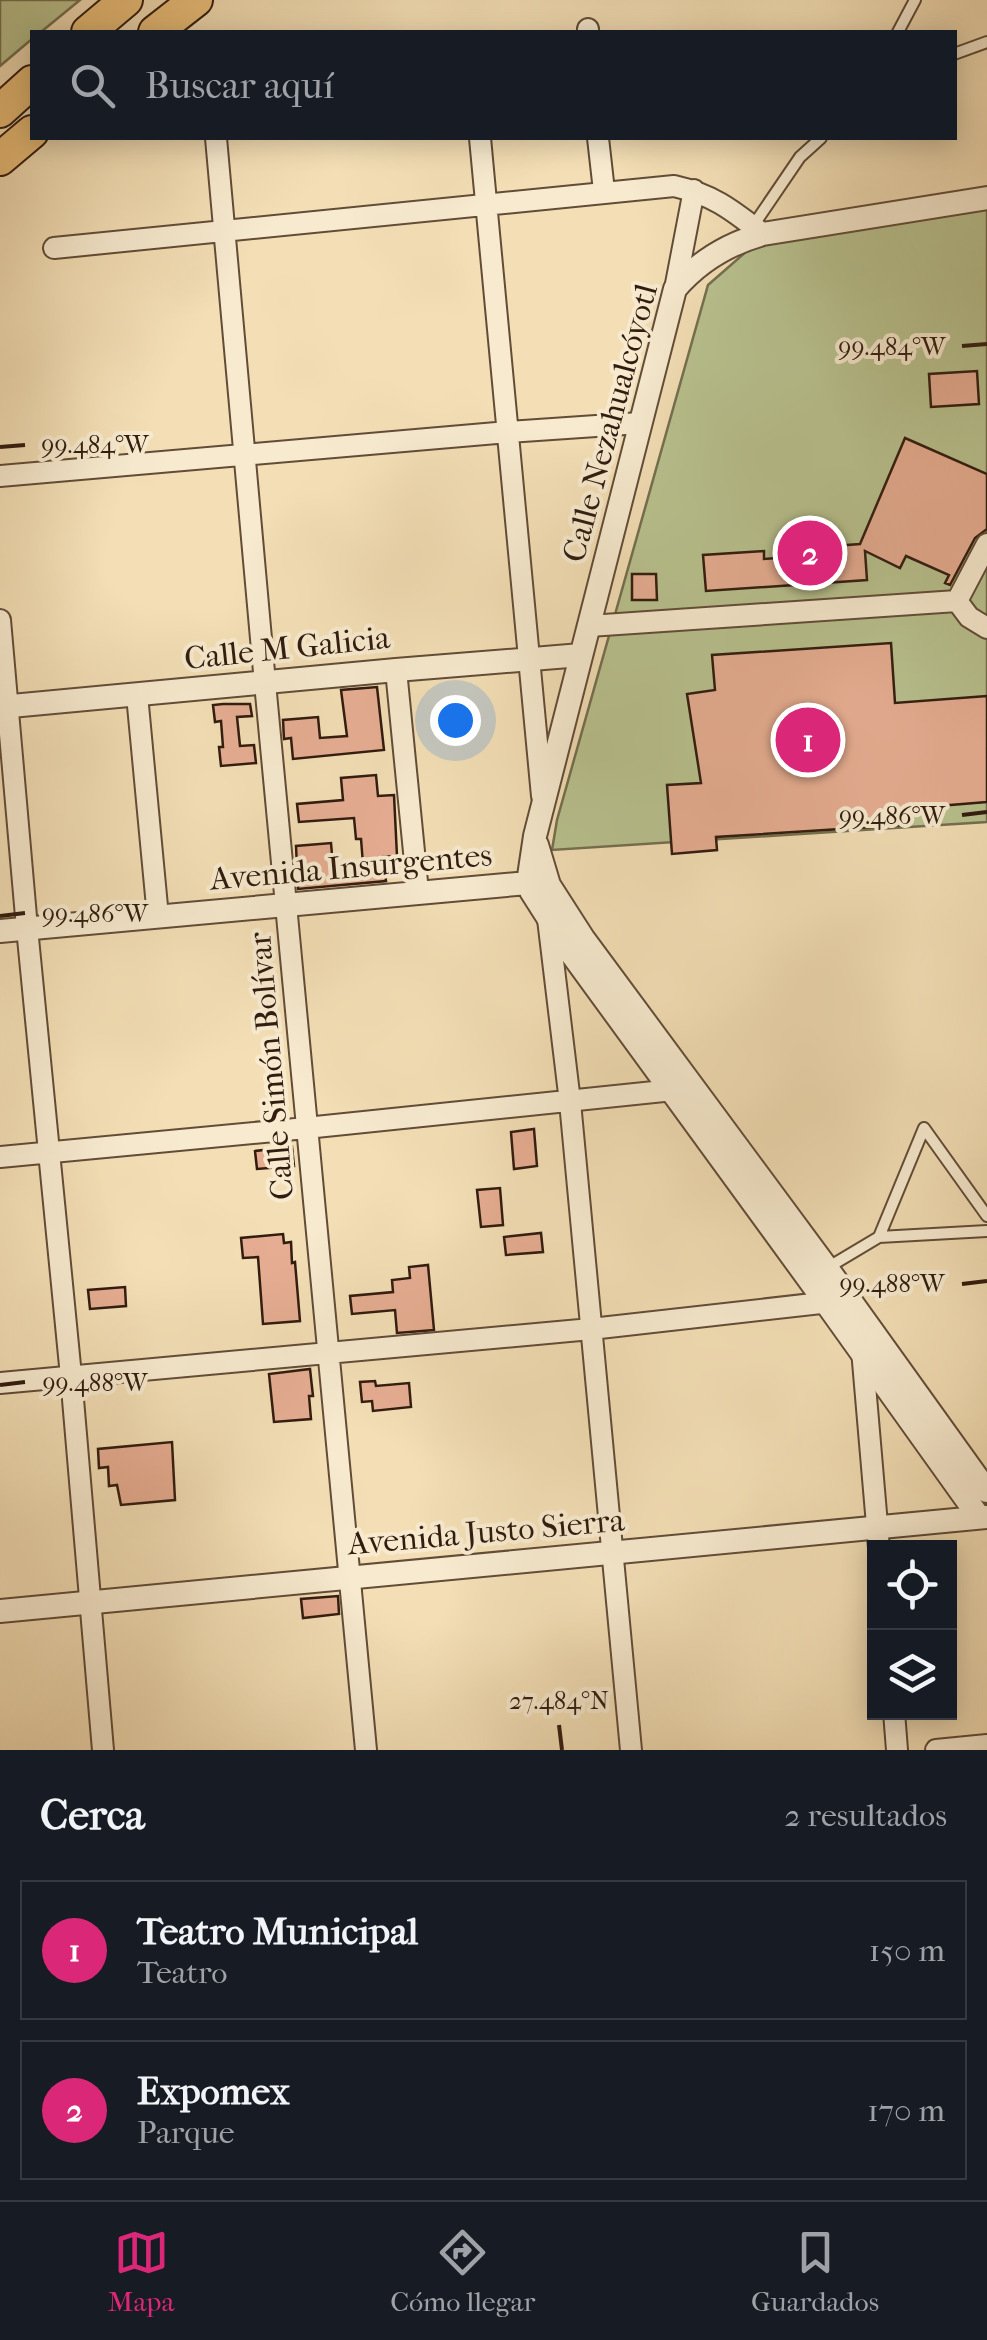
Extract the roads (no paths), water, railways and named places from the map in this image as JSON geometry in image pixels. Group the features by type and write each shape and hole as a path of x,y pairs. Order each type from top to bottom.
{"highway":[{"path":"90,30 126,0"},
{"path":"158,30 196,0"},
{"path":"0,98 30,76"},
{"path":"0,111 30,84"},
{"path":"0,151 30,131"},
{"path":"0,159 30,132"}],"street":[{"name":"Calle Simón Bolívar","path":"216,140 366,1750"},
{"path":"480,140 543,803"},
{"path":"598,140 604,192"},
{"path":"54,248 674,186 718,200 758,230"},
{"path":"675,289 694,190"},
{"name":"Calle Nezahualcóyotl","path":"528,884 534,836 675,289 707,258 758,230 987,198"},
{"path":"0,476 640,423"},
{"path":"956,602 987,544"},
{"path":"589,626 956,602"},
{"path":"956,602 969,617 987,628"},
{"path":"0,620 3,707 71,1376 103,1750"},
{"name":"Calle M Galicia","path":"3,707 581,655"},
{"path":"396,670 418,892"},
{"path":"138,695 158,917"},
{"path":"534,836 555,912 631,1750"},
{"path":"528,884 583,938 683,1090 987,1491"},
{"name":"Avenida Insurgentes","path":"0,931 528,884"},
{"path":"0,1156 683,1090"},
{"path":"0,1383 845,1306"},
{"path":"845,1306 862,1353 878,1538"},
{"path":"845,1306 862,1353 983,1517"},
{"name":"Avenida Justo Sierra","path":"0,1611 612,1554 878,1538 983,1517"},
{"path":"895,1720 897,1750"},
{"path":"936,1750 987,1745"}],"lane":[{"path":"899,30 915,0"},
{"path":"957,53 987,42"},
{"path":"758,230 800,156 819,140"},
{"path":"879,1238 924,1128 987,1216"},
{"path":"818,1273 879,1238 987,1231"}],"place":[{"name":"Expomex","path":"810,553"},
{"name":"Teatro Municipal","path":"808,740"}]}
